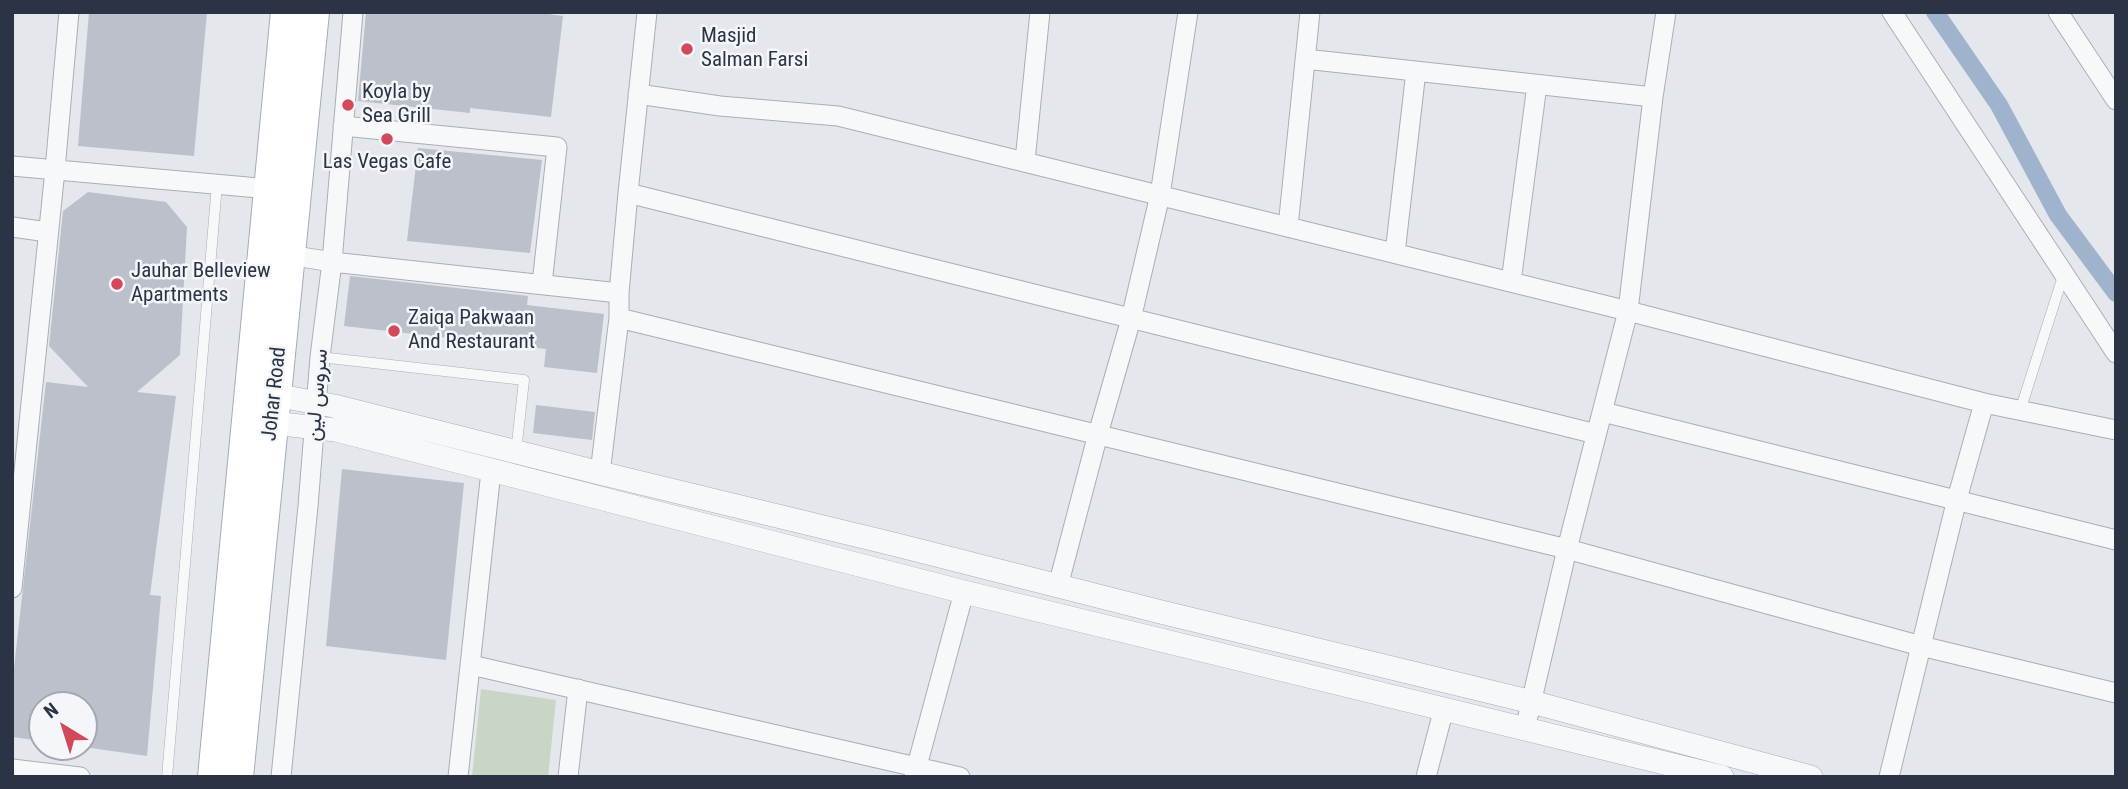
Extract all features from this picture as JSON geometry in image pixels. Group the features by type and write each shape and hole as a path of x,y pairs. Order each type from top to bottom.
{"main road":[{"name":"Johar Road","path":"214,777 286,12"},
{"name":"Johar Road","path":"238,777 314,12"}],"street":[{"path":"12,588 69,12"},
{"name":"سروس لین","path":"281,777 318,402 320,356 332,262 353,12"},
{"path":"600,473 619,318 628,193 647,12"},
{"path":"1025,161 1040,12"},
{"path":"1058,586 1131,319 1160,195 1188,12"},
{"path":"1288,227 1310,12"},
{"path":"1525,729 1567,549 1628,311 1665,12"},
{"path":"1892,12 2116,352"},
{"path":"2058,12 2116,100"},
{"path":"1305,59 1653,97"},
{"path":"1395,253 1416,71"},
{"path":"1511,282 1537,85"},
{"path":"638,94 720,106 838,116 1628,311 1984,403 2116,430"},
{"path":"343,126 557,146 542,284"},
{"path":"12,166 270,189"},
{"path":"628,193 1596,434"},
{"path":"12,227 48,232"},
{"path":"289,255 619,293"},
{"path":"619,318 1567,549 1921,646 2116,693"},
{"path":"274,409 318,402 1532,702 1811,777"},
{"path":"1889,777 1957,499 1984,403"},
{"path":"274,409 315,428 360,436 964,592 1721,777"},
{"path":"1603,412 2116,540"},
{"path":"458,777 491,471"},
{"path":"916,771 964,592"},
{"path":"1142,635 1148,609"},
{"path":"471,665 916,771 960,777"},
{"path":"568,777 578,689"},
{"path":"1426,777 1444,708"},
{"path":"12,769 80,777"}],"lane":[{"path":"167,777 217,184"},
{"path":"2020,411 2064,272"},
{"path":"320,356 524,380 516,452"}],"green space":[{"path":"481,689 556,700 548,777 472,777"}],"building":[{"path":"89,12 207,12 194,156 78,146"},
{"path":"366,12 533,12 563,16 551,117 470,108 470,113 358,101"},
{"path":"418,148 542,160 530,253 407,241"},
{"path":"88,192 166,202 187,227 180,355 137,392 176,396 150,595 161,596 147,756 98,749 98,691 28,691 28,739 12,737 12,686 46,382 88,387 49,346 63,211"},
{"path":"350,276 528,296 527,305 604,314 597,373 544,367 546,349 344,326"},
{"path":"536,405 595,412 592,440 533,433"},
{"path":"342,469 464,483 446,660 326,646"}],"waterway":[{"path":"1935,12 1999,105 2058,215 2116,293"}],"place":[{"name":"Masjid Salman Farsi","path":"687,49"},
{"name":"Koyla by Sea Grill","path":"348,105"},
{"name":"Las Vegas Cafe","path":"387,139"},
{"name":"Jauhar Belleview Apartments","path":"117,284"},
{"name":"Zaiqa Pakwaan And Restaurant","path":"394,331"}]}
